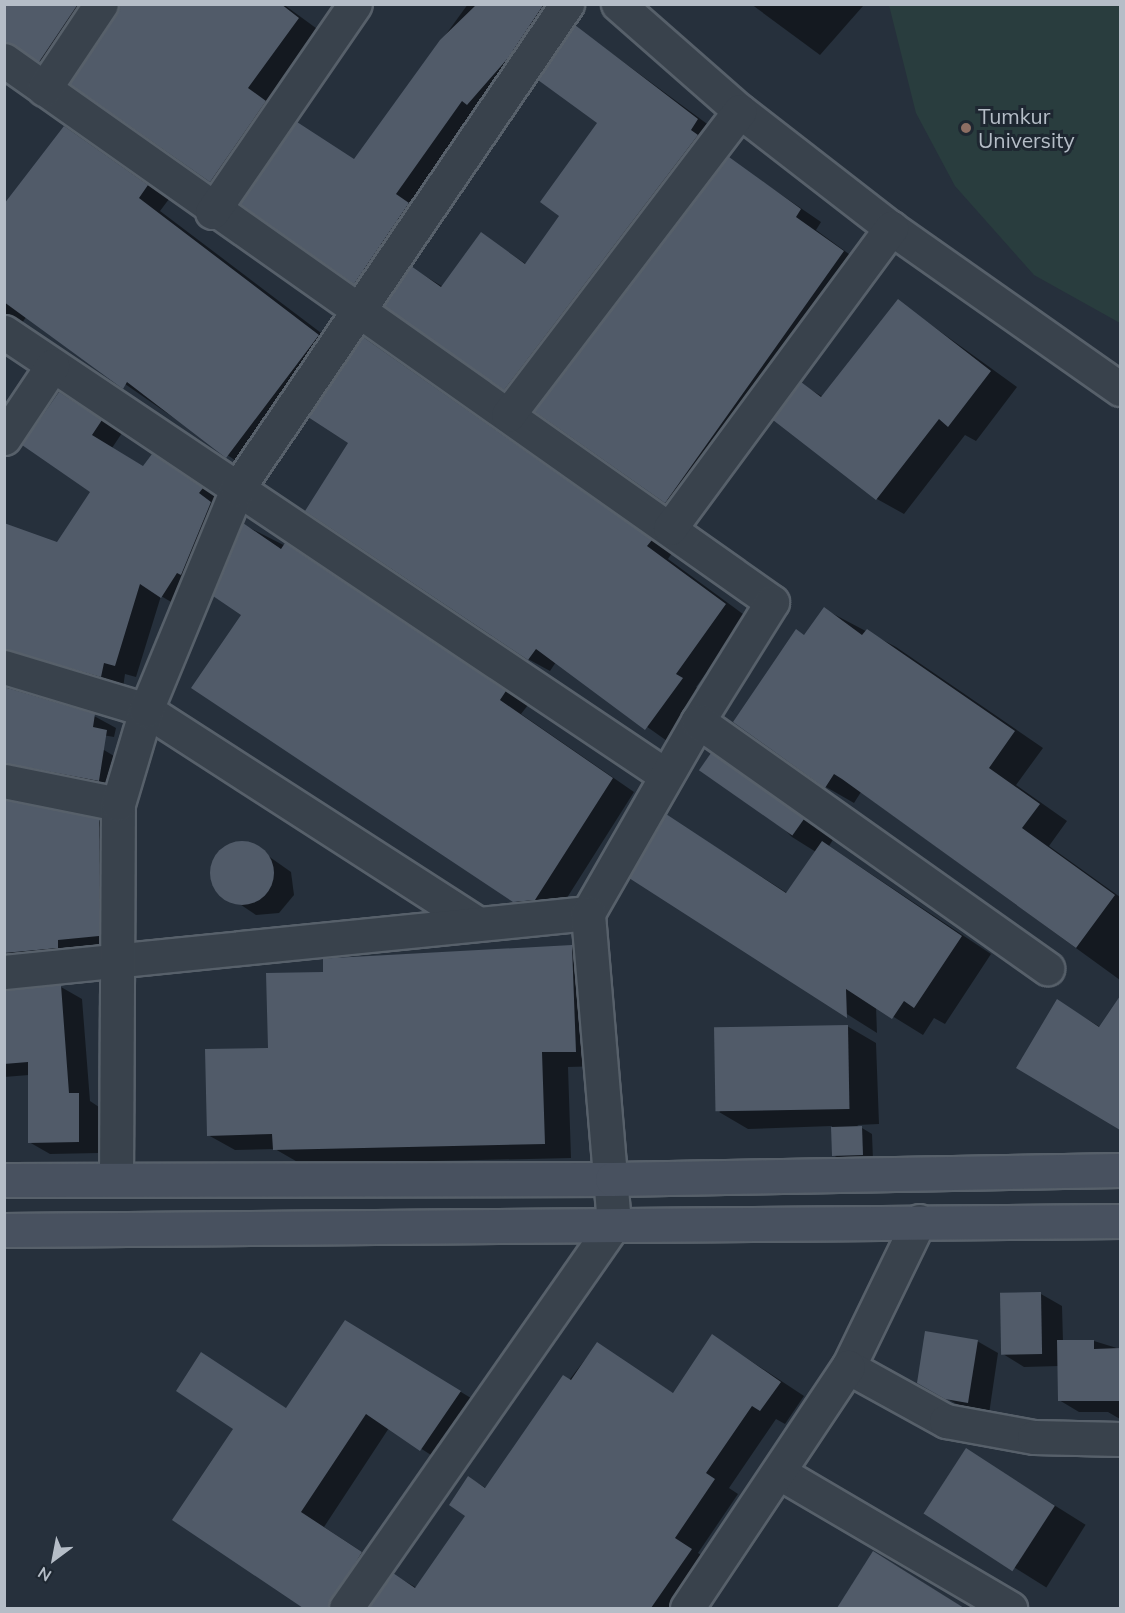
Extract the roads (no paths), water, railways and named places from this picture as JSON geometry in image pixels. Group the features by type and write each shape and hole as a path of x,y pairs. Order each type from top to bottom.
{"main road":[{"path":"4,1180 612,1179 1120,1170"},
{"path":"4,1230 1120,1221"}],"street":[{"path":"44,89 102,4"},
{"path":"212,212 355,4"},
{"path":"116,1179 120,959 118,804 146,710 237,489 567,4"},
{"path":"618,4 740,111 891,228 1120,389"},
{"path":"4,60 212,212 508,415 772,602 665,776 588,913 614,1224 346,1608"},
{"path":"508,415 740,111"},
{"path":"670,528 891,228"},
{"path":"4,332 665,776"},
{"path":"4,438 52,366"},
{"path":"4,667 146,710 478,924"},
{"path":"698,721 1047,968"},
{"path":"4,781 118,804"},
{"path":"4,972 588,913"},
{"path":"687,1608 780,1473 848,1367 919,1221"},
{"path":"848,1367 946,1420 1034,1437 1120,1438"},
{"path":"780,1473 998,1606"}],"place":[{"name":"Tumkur University","path":"966,128"}]}
